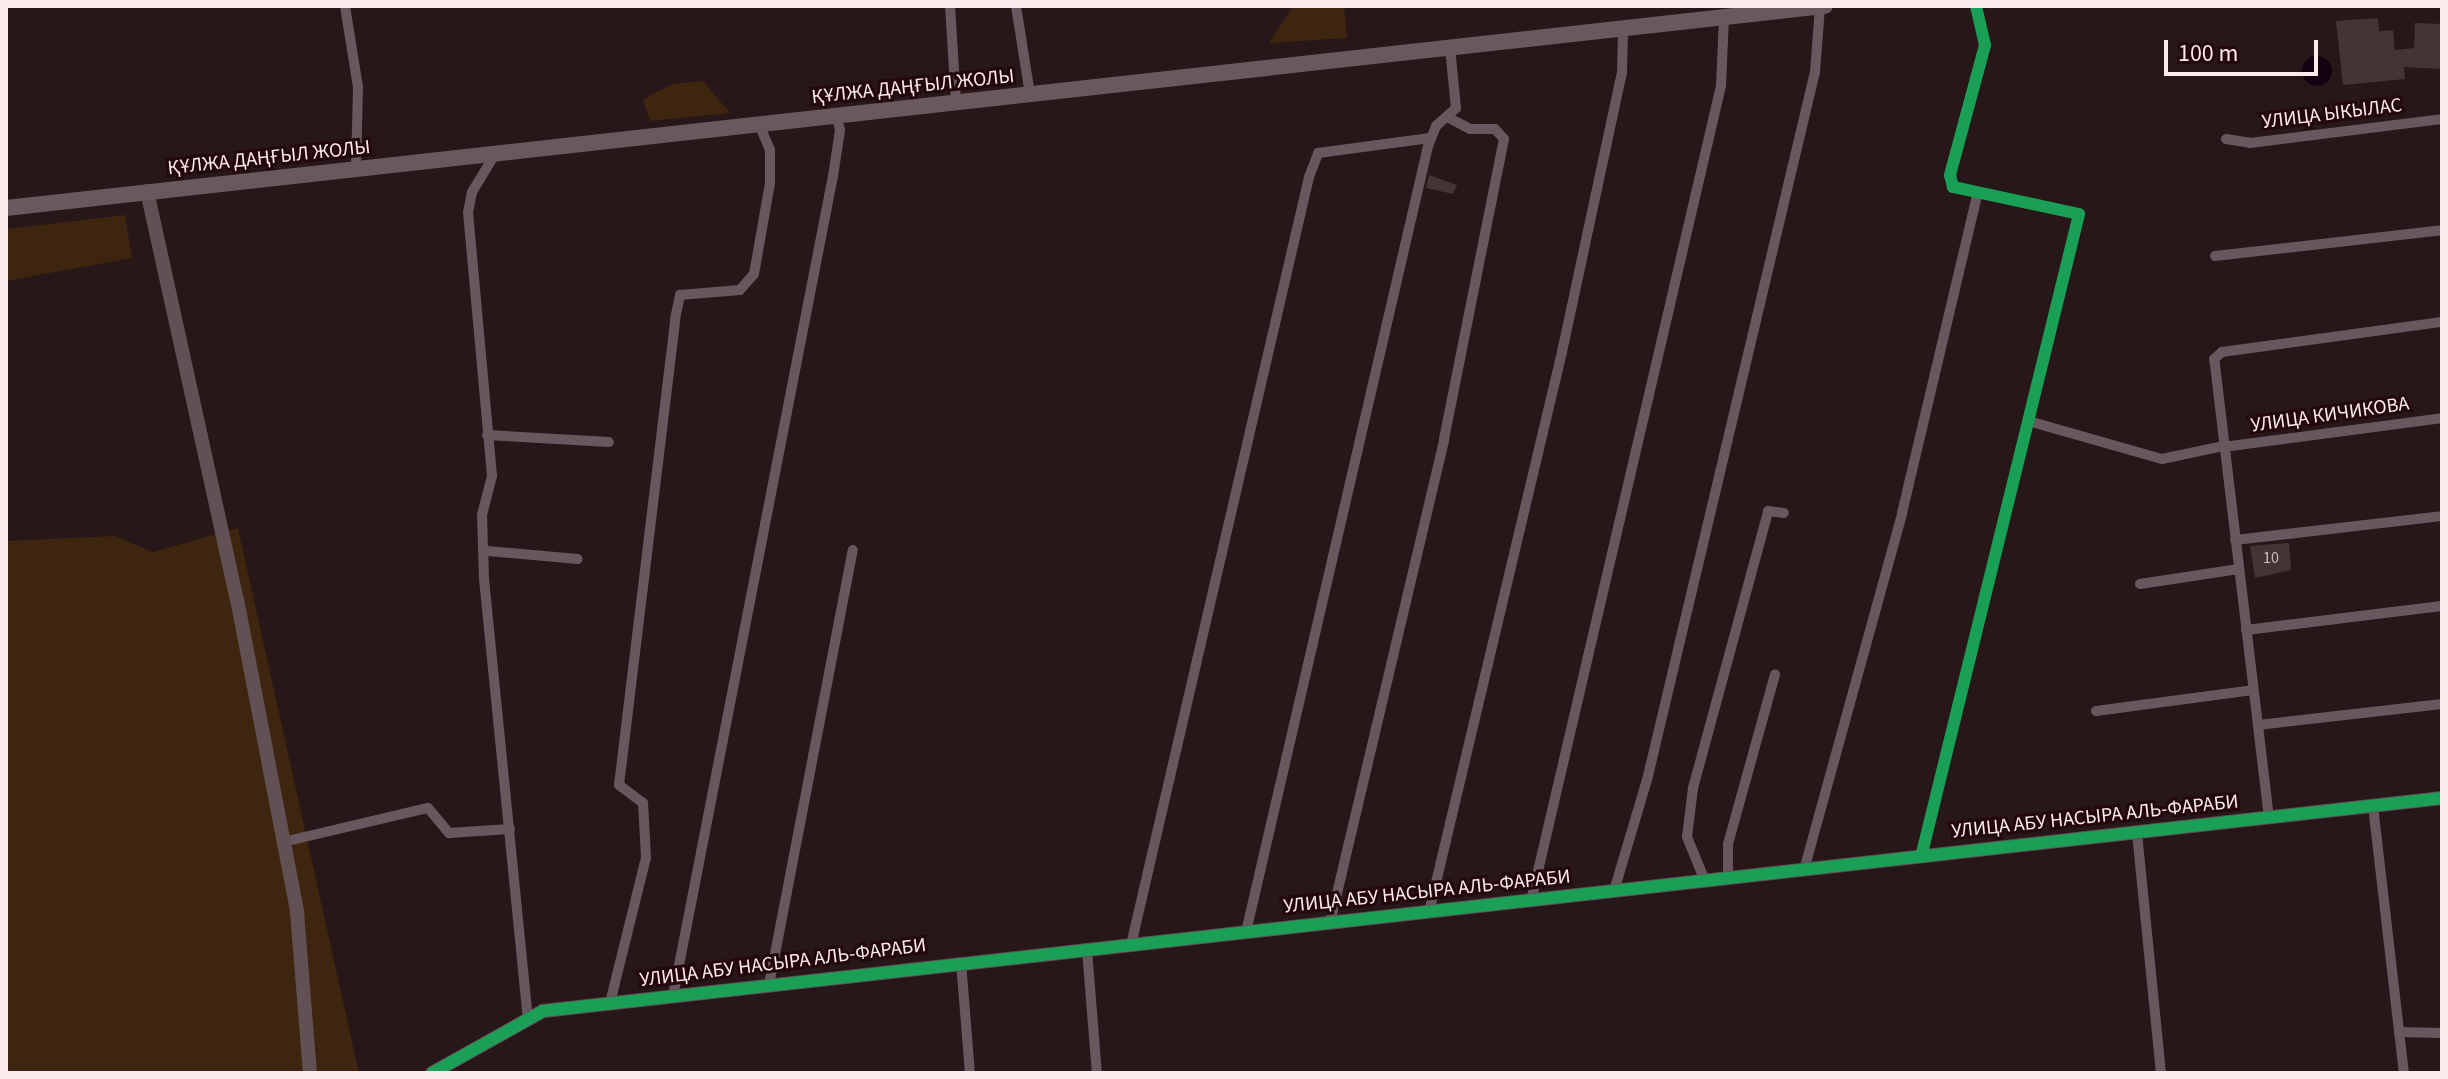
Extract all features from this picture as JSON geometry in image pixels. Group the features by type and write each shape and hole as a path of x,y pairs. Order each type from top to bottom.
{"main road":[{"name":"ҚҰЛЖА ДАҢҒЫЛ ЖОЛЫ","path":"6,208 1623,30 1703,13 1724,17 1823,6"}],"street":[{"path":"345,6 358,87 356,168"},
{"path":"950,6 956,102"},
{"path":"1016,6 1030,94"},
{"path":"1614,891 1648,776 1815,72 1823,6"},
{"path":"1921,857 2032,422 2079,214 1953,187 1950,175 1985,45 1976,6"},
{"path":"1531,901 1721,86 1724,17"},
{"path":"1429,912 1562,352 1622,72 1623,30"},
{"path":"1246,932 1430,138 1447,117 1458,96 1450,48"},
{"path":"673,996 833,176 840,130 836,115"},
{"path":"1330,923 1444,439 1504,139 1495,129 1470,129 1447,117"},
{"name":"УЛИЦА ЫКЫЛАС","path":"2226,139 2250,143 2442,119"},
{"path":"610,1003 646,858 643,803 619,785 675,319 680,295 740,290 754,274 770,183 770,150 759,124"},
{"path":"1131,945 1309,177 1318,153 1430,138"},
{"path":"494,156 468,203 492,476 482,515 487,551 484,579 528,1020"},
{"path":"147,191 283,842 307,985 310,1073"},
{"path":"1804,870 1902,513 1978,192"},
{"path":"2215,256 2442,230"},
{"path":"2269,818 2213,365 2222,352 2442,322"},
{"name":"УЛИЦА КИЧИКОВА","path":"2032,422 2162,459 2223,446 2442,418"},
{"path":"487,435 609,442"},
{"path":"1705,881 1687,837 1693,788 1768,511 1784,513"},
{"path":"2235,540 2442,516"},
{"path":"769,985 853,550"},
{"path":"487,551 578,559"},
{"path":"2140,584 2239,569"},
{"path":"2246,630 2442,606"},
{"path":"1728,879 1728,844 1775,674"},
{"path":"2096,711 2253,690"},
{"path":"2258,725 2442,704"},
{"name":"УЛИЦА АБУ НАСЫРА АЛЬ-ФАРАБИ","path":"432,1073 543,1011 2442,798"},
{"path":"2373,806 2404,1073"},
{"path":"283,842 428,808 449,833 510,829"},
{"path":"2137,833 2161,1073"},
{"path":"1087,950 1097,1073"},
{"path":"961,962 970,1073"},
{"path":"2399,1032 2442,1033"}],"shaded area":[{"path":"1293,6 1344,6 1347,38 1269,43"},
{"path":"2317,56 2328,60 2332,71 2328,82 2317,86 2306,82 2302,71 2306,60"},
{"path":"703,81 730,113 650,121 643,101 652,94 673,84"},
{"path":"125,215 132,258 6,281 6,229"},
{"path":"238,528 359,1073 6,1073 6,541 115,536 153,552"}],"building":[{"path":"2378,18 2379,31 2393,30 2395,50 2414,48 2415,23 2442,24 2442,69 2404,67 2405,79 2343,85 2336,21"},
{"path":"1429,175 1457,185 1453,194 1426,188"},
{"path":"2289,543 2291,570 2255,578 2250,546"}],"cycle path":[{"path":"1921,857 2079,214 1953,187 1950,175 1985,45 1976,6"},
{"path":"432,1073 543,1011 2442,798"}]}
